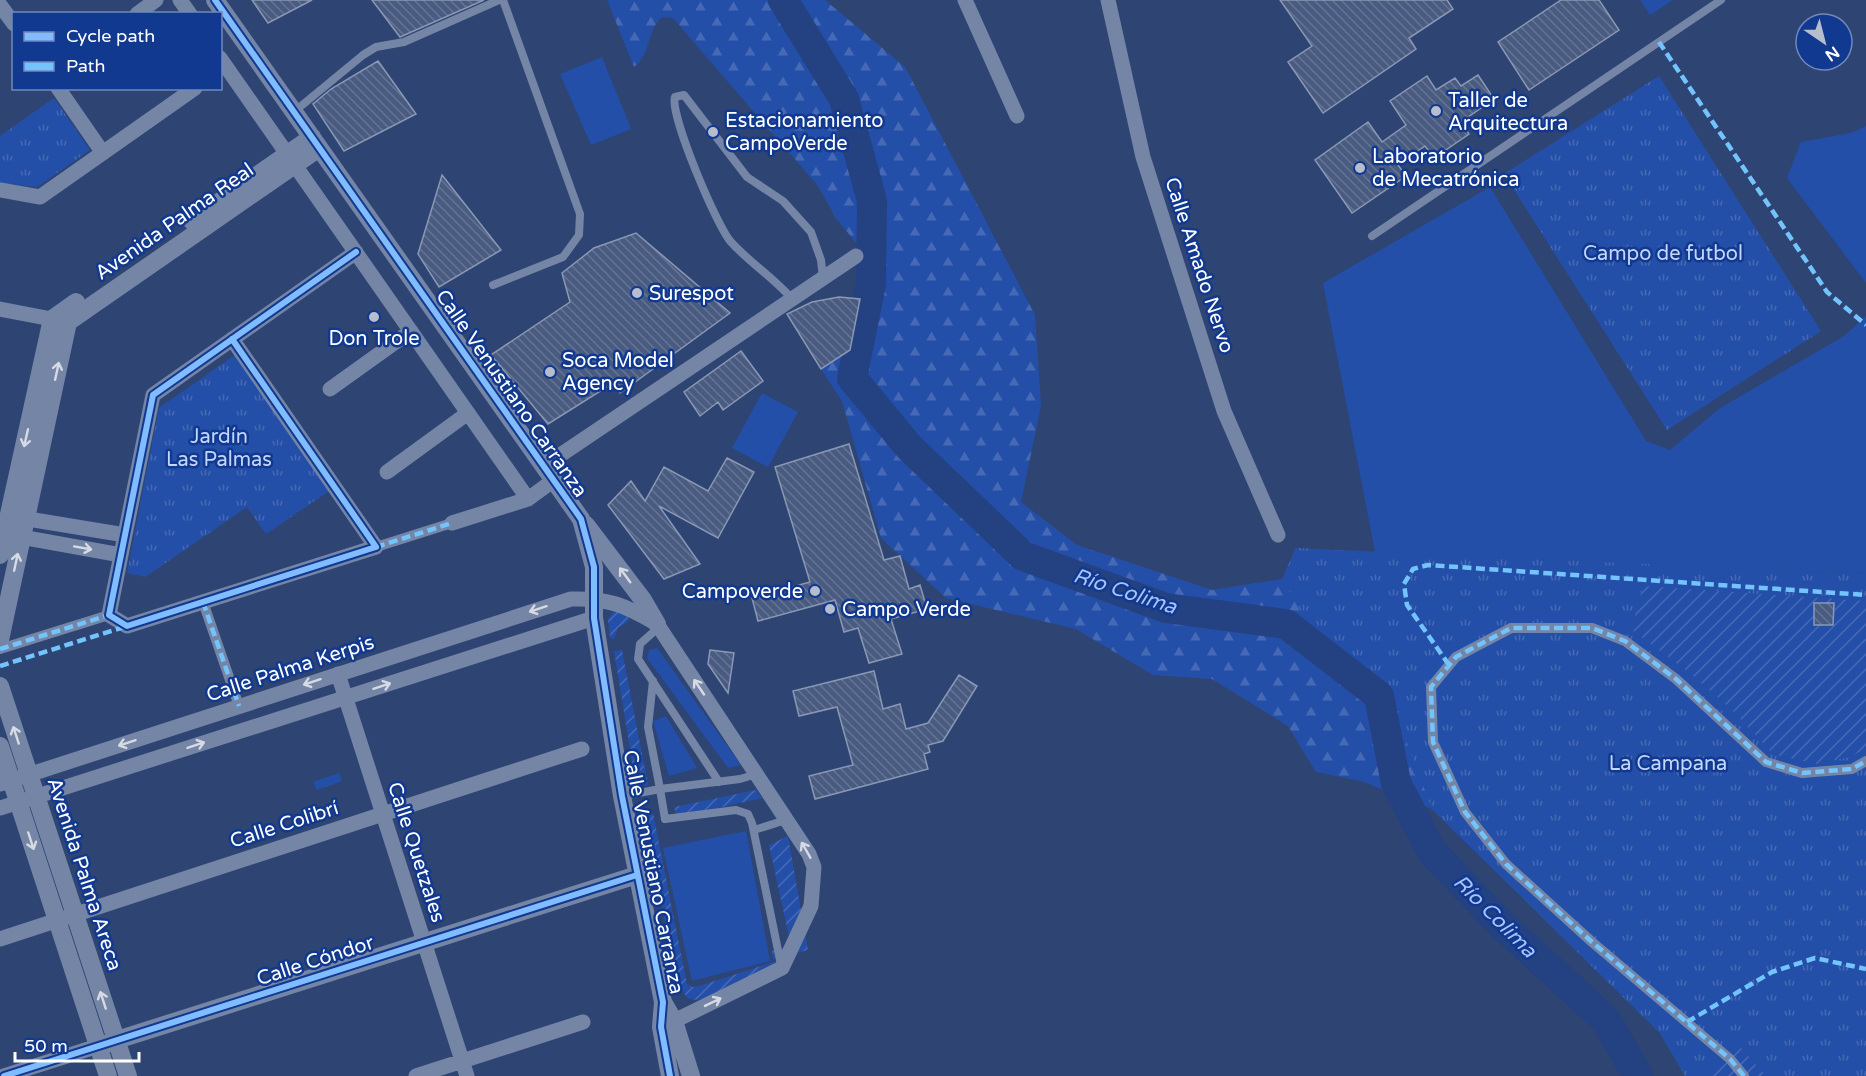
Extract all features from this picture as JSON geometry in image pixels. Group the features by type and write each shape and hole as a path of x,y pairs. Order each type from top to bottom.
{"street":[{"path":"140,12 156,0"},
{"name":"Calle Venustiano Carranza","path":"215,0 581,519 594,567 594,618 636,875 667,1024 670,1076"},
{"path":"965,0 1017,116"},
{"name":"Calle Amado Nervo","path":"1108,0 1146,168 1224,411 1278,535"},
{"path":"0,5 12,21"},
{"path":"222,65 291,159 528,499"},
{"path":"59,90 103,153"},
{"path":"0,190 40,197 192,90"},
{"name":"Avenida Palma Real","path":"60,321 316,143"},
{"path":"109,615 153,395 356,252"},
{"path":"0,649 109,615 127,626 528,499 549,473 792,299 856,256"},
{"path":"0,309 60,321 11,516 13,536 0,640"},
{"path":"330,389 411,331"},
{"path":"232,339 376,547"},
{"path":"387,472 468,413"},
{"path":"11,516 125,535"},
{"path":"581,519 610,554 658,625 809,854 814,867 811,906 782,968 667,1024"},
{"path":"13,536 121,555"},
{"path":"0,555 13,536"},
{"name":"Calle Palma Kerpis","path":"6,782 571,599 595,598 625,605 658,625"},
{"path":"204,602 239,706"},
{"path":"0,808 594,618"},
{"path":"1744,1076 1730,1059 1592,942 1506,864 1465,812 1433,742 1431,687 1456,657 1511,628 1592,628 1625,641 1676,679 1766,762 1802,773 1852,769 1866,761"},
{"name":"Calle Quetzales","path":"338,674 464,1069"},
{"name":"Avenida Palma Areca","path":"0,686 75,914 107,1043 108,1076"},
{"name":"Avenida Palma Areca","path":"0,746 6,782 18,802 57,920 107,1043 128,1076"},
{"name":"Calle Colibrí","path":"0,939 582,748"},
{"name":"Calle Cóndor","path":"4,1076 636,875"},
{"path":"416,1076 464,1069 583,1022"},
{"name":"Calle Venustiano Carranza","path":"667,1024 691,1076"}],"lane":[{"path":"294,112 363,55 376,47 404,42 501,0 580,214 579,235 563,257 493,285"},
{"path":"1372,236 1721,0"},
{"path":"792,299 729,240 714,214 679,126 672,104 675,97 684,95 747,177 783,201 812,232 821,260 823,278"},
{"path":"658,625 640,644 638,659 719,782"},
{"path":"653,681 648,727 665,819 736,810 748,814 754,830 782,968"},
{"path":"622,796 757,774"},
{"path":"754,830 786,820"}],"green space":[{"path":"607,0 825,0 905,67 1035,315 1041,406 1021,502 1077,545 1212,590 1282,579 1296,548 1866,1076 1685,1076 1660,1033 1432,809 1361,781 1316,772 1288,726 1212,679 1153,675 1076,629 946,598 881,538 842,401 821,369 850,350 869,259 836,218 818,186 673,18 662,17 657,22 643,56 634,67"},
{"path":"1640,0 1673,0 1650,15"},
{"path":"602,57 631,129 591,145 560,74"},
{"name":"Campo de futbol","path":"1659,76 1821,331 1667,430 1504,174"},
{"path":"54,98 90,150 37,187 0,183 0,136"},
{"path":"1866,126 1866,283 1787,178 1801,142 1851,133"},
{"path":"1490,187 1646,441 1670,450 1720,408 1844,336 1866,316 1866,574 1375,552 1323,283"},
{"name":"Jardín Las Palmas","path":"235,355 329,491 266,534 247,507 145,577 127,573 159,408"},
{"path":"762,393 798,412 768,467 732,448"},
{"name":"La Campana","path":"1296,548 1866,574 1866,1076 1685,1076 1660,1033 1432,809 1387,690 1316,637 1282,579"},
{"path":"1643,586 1866,601 1866,748 1850,757 1817,764 1773,754 1732,710 1692,675 1631,629"},
{"path":"613,611 623,611 630,620 618,628 614,639 610,638 608,620"},
{"path":"657,648 741,765 728,768 647,658 649,650"},
{"path":"622,650 648,785 636,786 614,651"},
{"path":"666,716 697,768 669,776 653,721"},
{"path":"339,773 342,781 317,790 313,782"},
{"path":"756,790 762,798 677,817 674,807"},
{"path":"653,813 687,984 693,987 702,985 801,953 707,998 694,1000 687,998 674,976 646,815"},
{"path":"746,831 770,961 692,981 663,848"},
{"path":"788,836 808,950 773,959 772,951 791,946 769,845"},
{"path":"1740,1047 1766,1076 1702,1076"}],"building":[{"path":"252,0 312,0 268,23"},
{"path":"372,0 484,0 400,37"},
{"path":"1280,0 1447,0 1453,9 1409,38 1416,49 1323,113 1288,62 1312,46"},
{"path":"1561,0 1599,0 1619,30 1529,90 1498,42"},
{"path":"378,61 416,114 344,151 313,104 331,89"},
{"path":"1478,75 1494,99 1461,122 1469,134 1434,158 1425,146 1398,165 1406,176 1352,213 1315,160 1368,122 1382,142 1406,125 1390,101 1427,76 1436,90 1455,78 1461,86"},
{"path":"442,175 501,250 439,287 418,254"},
{"name":"Surespot","path":"636,233 730,313 620,393 613,383 548,424 491,355 570,302 562,273 594,248"},
{"path":"839,297 860,299 850,350 821,369 787,314 812,302"},
{"path":"741,351 763,381 723,410 718,402 700,416 684,392"},
{"path":"849,444 884,560 900,556 909,589 920,585 927,609 891,619 902,654 869,663 858,628 844,632 835,600 758,621 752,598 810,582 775,467"},
{"path":"727,458 754,472 718,538 659,506 700,564 664,579 608,505 631,481 645,501 664,467 708,491"},
{"path":"1814,603 1834,603 1833,625 1814,625"},
{"path":"710,650 734,653 728,693 708,664"},
{"path":"874,671 883,709 900,704 906,729 928,723 959,675 977,686 943,741 928,745 930,752 924,754 928,769 815,799 809,776 853,765 837,707 799,716 793,691"}],"waterway":[{"name":"Río Colima","path":"783,0 844,99 872,201 871,284 852,378 909,447 1023,556 1166,608 1286,624 1379,696 1396,783 1432,852 1503,926 1606,1020 1638,1076"}],"marked path":[{"path":"1659,42 1827,292 1866,325"},
{"path":"376,547 452,523"},
{"path":"1449,665 1407,605 1404,584 1413,569 1428,565 1866,595"},
{"path":"203,602 239,706"},
{"path":"0,649 109,615"},
{"path":"0,666 127,626"},
{"path":"1744,1076 1730,1059 1592,942 1506,864 1465,812 1433,742 1431,687 1456,657 1511,628 1592,628 1625,641 1676,679 1766,762 1802,773 1852,769 1866,761"},
{"path":"1687,1022 1772,972 1815,958 1866,969"}],"cycle path":[{"path":"215,0 581,519 594,567 594,618 622,796 663,1002 661,1027 670,1076"},
{"path":"232,339 376,547 127,626 109,615 153,395 356,252"},
{"path":"4,1076 637,875"}],"place":[{"name":"Taller de Arquitectura","path":"1436,111"},
{"name":"Estacionamiento CampoVerde","path":"713,132"},
{"name":"Laboratorio de Mecatrónica","path":"1360,168"},
{"name":"Surespot","path":"637,293"},
{"name":"Don Trole","path":"374,317"},
{"name":"Soca Model Agency","path":"550,372"},
{"name":"Campoverde","path":"815,591"},
{"name":"Campo Verde","path":"830,609"}]}
